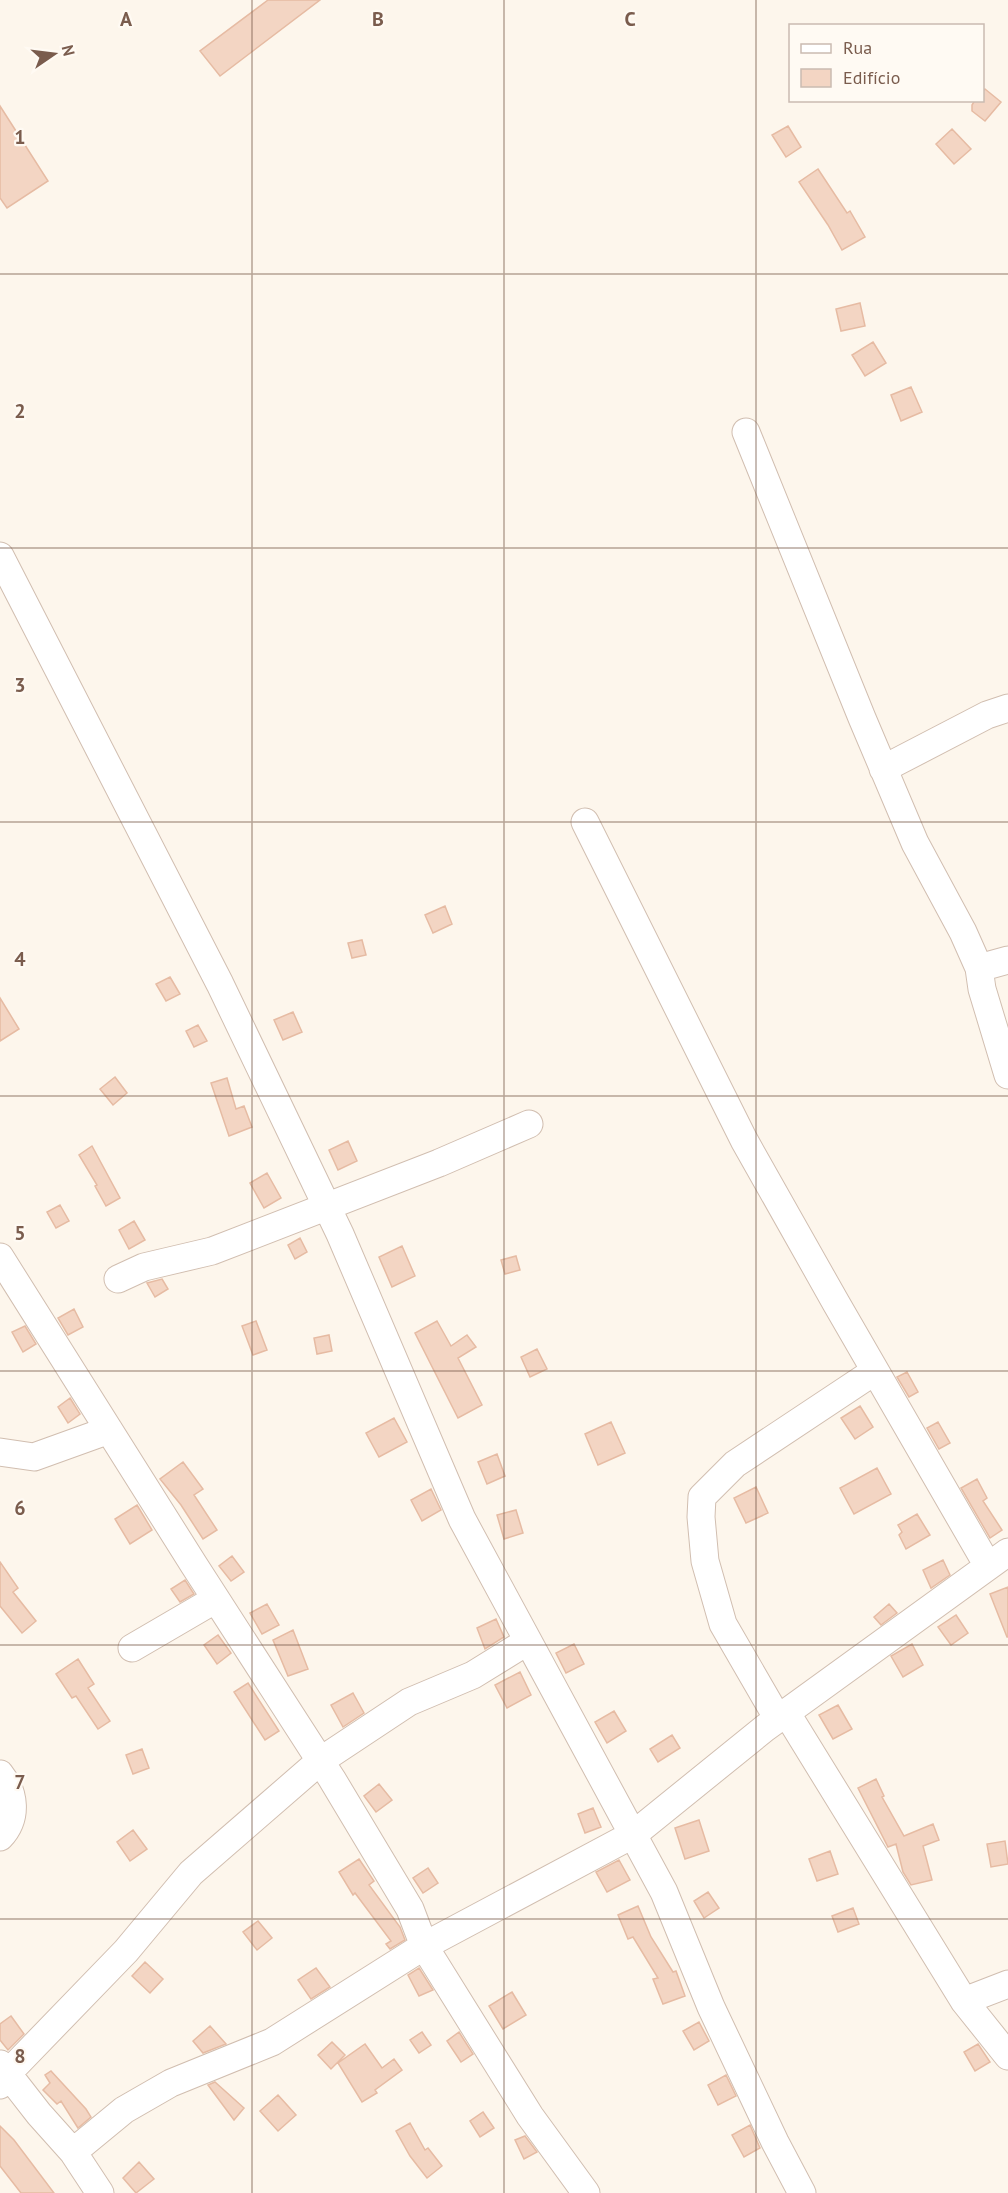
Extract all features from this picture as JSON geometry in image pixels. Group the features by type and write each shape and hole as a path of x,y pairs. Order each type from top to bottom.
{"street":[{"path":"746,432 915,843 963,932 979,968 982,989 1008,1076"},
{"path":"0,556 220,984 327,1207 462,1520 664,1892 711,2007 775,2142 802,2193"},
{"path":"884,769 987,715 1008,708"},
{"path":"73,2152 123,2110 171,2083 273,2042 424,1946 634,1834 782,1715 998,1559 875,1371 744,1140 585,822"},
{"path":"979,968 1008,960"},
{"path":"118,1279 144,1268 212,1251 439,1163 529,1124"},
{"path":"0,1257 320,1761 410,1909 424,1946 530,2116 586,2193"},
{"path":"875,1371 735,1464 702,1497 701,1517 705,1561 723,1624 964,2001 1008,2056"},
{"path":"0,1452 34,1457 109,1430"},
{"path":"132,1648 216,1599"},
{"path":"100,2193 73,2152 2,2074 126,1951 191,1873 320,1761 409,1702 473,1675 528,1641"},
{"path":"0,1774 12,1794 13,1808 5,1832 0,1837"},
{"path":"964,2001 1008,1984"}],"building":[{"path":"268,0 320,0 220,76 200,51"},
{"path":"984,90 1001,102 985,121 972,111 974,102 984,102"},
{"path":"0,106 48,181 7,208 0,198"},
{"path":"788,126 801,147 786,157 772,135"},
{"path":"952,129 971,149 954,164 936,144"},
{"path":"818,169 847,213 850,211 865,237 842,250 799,182"},
{"path":"860,303 865,326 841,331 836,309"},
{"path":"873,342 886,363 865,376 852,355"},
{"path":"911,387 922,412 901,421 891,395"},
{"path":"445,906 452,924 433,933 425,915"},
{"path":"362,940 366,955 352,958 348,943"},
{"path":"170,977 180,994 166,1001 156,984"},
{"path":"0,998 19,1029 0,1041"},
{"path":"293,1012 302,1032 283,1040 274,1020"},
{"path":"198,1025 207,1041 194,1047 186,1031"},
{"path":"115,1077 127,1093 113,1105 100,1089"},
{"path":"227,1078 236,1109 244,1106 252,1127 229,1136 211,1083"},
{"path":"348,1141 357,1161 338,1170 329,1150"},
{"path":"92,1146 120,1198 106,1206 95,1186 97,1185 79,1155"},
{"path":"267,1173 281,1198 264,1208 250,1183"},
{"path":"60,1205 69,1221 56,1228 47,1212"},
{"path":"134,1221 145,1240 129,1249 119,1230"},
{"path":"300,1238 307,1252 295,1259 288,1245"},
{"path":"402,1246 415,1276 392,1287 379,1257"},
{"path":"516,1256 520,1270 505,1274 501,1260"},
{"path":"162,1279 168,1289 155,1297 147,1283"},
{"path":"74,1309 83,1327 68,1335 58,1318"},
{"path":"256,1321 267,1350 253,1355 242,1326"},
{"path":"437,1321 451,1346 467,1335 476,1347 458,1358 482,1405 458,1418 415,1333"},
{"path":"25,1326 36,1344 23,1352 12,1332"},
{"path":"329,1335 332,1351 317,1354 314,1338"},
{"path":"537,1349 547,1369 530,1377 521,1357"},
{"path":"907,1372 918,1392 909,1397 897,1377"},
{"path":"70,1398 80,1414 68,1423 58,1407"},
{"path":"860,1406 873,1427 855,1439 841,1418"},
{"path":"394,1418 407,1442 379,1457 366,1433"},
{"path":"611,1422 625,1453 598,1465 585,1434"},
{"path":"938,1422 950,1443 939,1449 927,1428"},
{"path":"497,1454 505,1476 487,1484 478,1462"},
{"path":"183,1462 203,1489 194,1495 217,1530 203,1539 181,1505 160,1479"},
{"path":"877,1468 891,1494 854,1514 840,1488"},
{"path":"977,1479 987,1498 983,1501 1002,1530 990,1538 961,1488"},
{"path":"756,1487 768,1513 746,1523 734,1498"},
{"path":"431,1489 441,1510 422,1521 411,1500"},
{"path":"137,1505 152,1530 130,1544 115,1519"},
{"path":"516,1510 523,1533 504,1539 497,1515"},
{"path":"917,1514 930,1535 906,1549 899,1535 902,1532 898,1525"},
{"path":"232,1556 244,1572 231,1581 219,1566"},
{"path":"943,1560 950,1575 931,1588 923,1570"},
{"path":"0,1562 18,1588 13,1592 36,1621 22,1633 0,1606"},
{"path":"185,1580 194,1594 180,1602 171,1589"},
{"path":"1008,1587 1008,1637 1007,1637 990,1594"},
{"path":"267,1604 279,1625 262,1634 250,1613"},
{"path":"889,1604 897,1613 881,1625 874,1617"},
{"path":"956,1615 968,1633 951,1645 938,1627"},
{"path":"496,1619 504,1637 485,1649 477,1628"},
{"path":"293,1630 308,1669 288,1676 273,1640"},
{"path":"218,1635 231,1653 217,1664 204,1645"},
{"path":"574,1644 584,1664 566,1673 556,1653"},
{"path":"912,1644 923,1665 903,1677 891,1656"},
{"path":"78,1659 94,1684 88,1688 110,1721 98,1729 76,1696 72,1698 56,1674"},
{"path":"520,1672 531,1695 507,1708 495,1685"},
{"path":"248,1683 279,1731 265,1740 234,1692"},
{"path":"353,1693 364,1713 343,1727 331,1705"},
{"path":"838,1705 852,1729 833,1739 819,1715"},
{"path":"614,1711 626,1731 607,1743 595,1722"},
{"path":"672,1735 680,1748 658,1762 650,1749"},
{"path":"142,1749 149,1768 133,1774 126,1755"},
{"path":"876,1779 884,1796 882,1797 904,1836 933,1824 939,1840 923,1846 932,1880 911,1885 903,1872 896,1844 888,1847 858,1788"},
{"path":"379,1784 392,1800 376,1812 364,1796"},
{"path":"593,1808 601,1827 585,1833 578,1814"},
{"path":"699,1820 709,1851 685,1859 675,1828"},
{"path":"133,1830 147,1849 130,1861 117,1842"},
{"path":"1005,1841 1008,1864 991,1867 987,1844"},
{"path":"830,1851 838,1874 817,1881 809,1859"},
{"path":"359,1859 374,1881 369,1885 400,1927 405,1940 390,1949 386,1944 391,1941 355,1893 353,1895 339,1872"},
{"path":"619,1860 630,1880 607,1892 596,1872"},
{"path":"428,1868 438,1883 423,1893 413,1878"},
{"path":"708,1892 719,1908 704,1918 694,1901"},
{"path":"638,1906 651,1937 673,1972 676,1971 685,1996 663,2004 653,1979 658,1978 633,1937 628,1939 618,1915"},
{"path":"853,1908 859,1924 838,1932 832,1916"},
{"path":"258,1921 272,1938 257,1950 243,1932"},
{"path":"145,1962 163,1979 150,1993 132,1976"},
{"path":"316,1968 330,1987 311,1999 298,1980"},
{"path":"419,1968 433,1990 419,1996 408,1975"},
{"path":"512,1992 526,2015 503,2029 489,2006"},
{"path":"11,2016 24,2034 8,2050 0,2040 0,2024"},
{"path":"699,2022 709,2041 694,2050 683,2031"},
{"path":"210,2026 226,2044 203,2053 193,2041"},
{"path":"422,2032 431,2045 419,2053 410,2040"},
{"path":"459,2032 473,2054 461,2062 447,2041"},
{"path":"332,2042 345,2055 331,2069 318,2055"},
{"path":"365,2044 382,2068 394,2059 402,2070 375,2090 377,2093 362,2102 338,2063"},
{"path":"978,2044 990,2062 975,2071 964,2052"},
{"path":"51,2071 91,2117 78,2128 61,2101 57,2104 43,2090 50,2083 45,2075"},
{"path":"726,2075 736,2096 718,2105 708,2085"},
{"path":"215,2082 244,2108 234,2120 208,2085"},
{"path":"278,2095 296,2115 278,2131 260,2111"},
{"path":"483,2112 494,2128 480,2137 470,2121"},
{"path":"410,2123 425,2150 428,2148 442,2166 427,2178 410,2156 396,2131"},
{"path":"750,2125 760,2148 744,2157 732,2135"},
{"path":"0,2126 14,2140 54,2193 21,2193 0,2166"},
{"path":"525,2136 537,2152 524,2159 515,2140"},
{"path":"139,2162 154,2179 136,2193 123,2178"}]}
